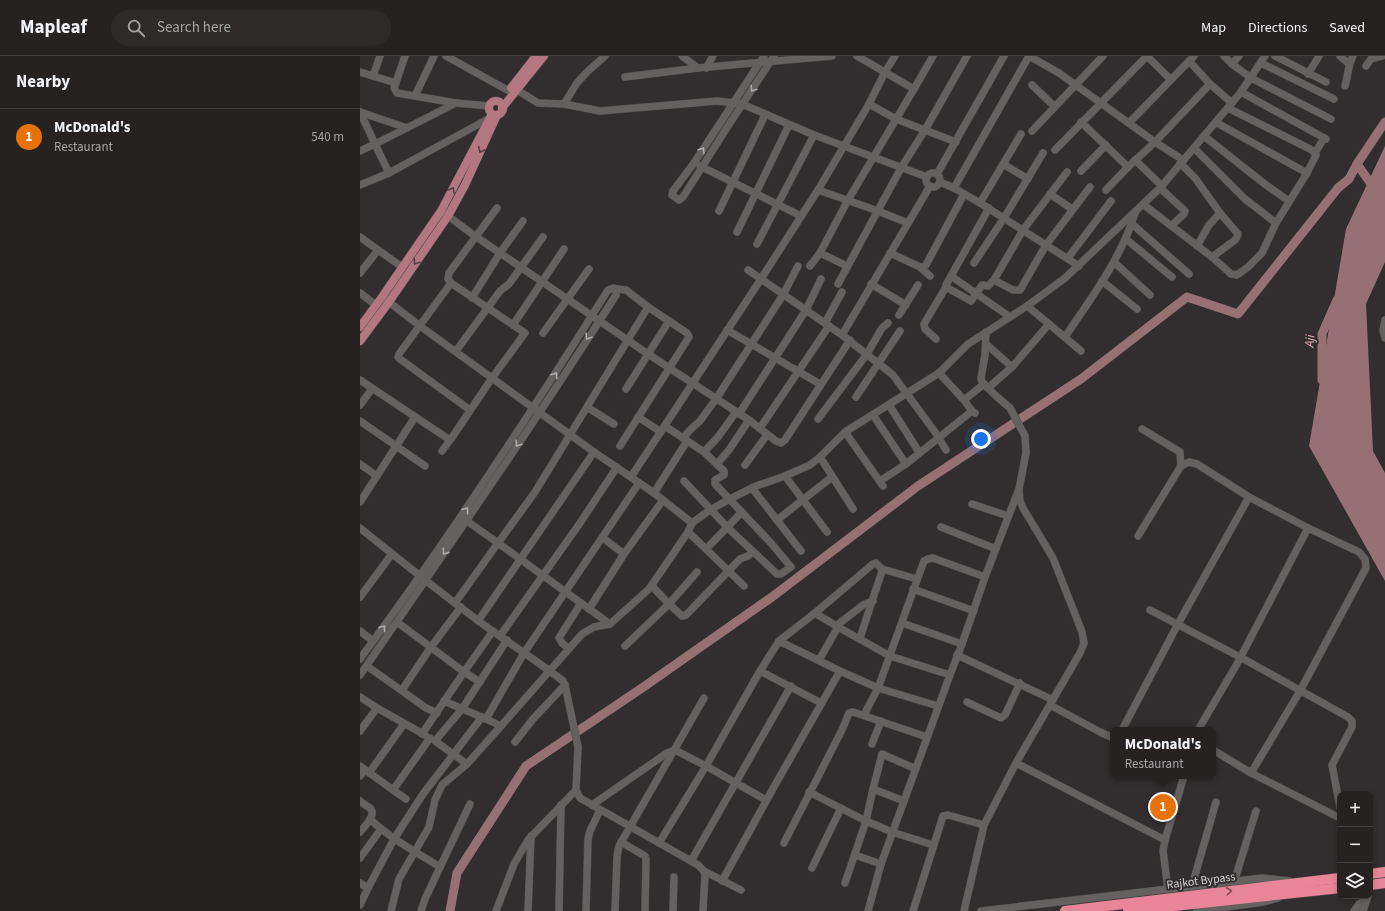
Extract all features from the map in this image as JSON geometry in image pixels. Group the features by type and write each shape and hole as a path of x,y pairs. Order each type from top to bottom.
{"highway":[{"path":"1373,874 1385,872"},
{"name":"Rajkot Bypass","path":"1065,911 1337,878"},
{"name":"Rajkot Bypass","path":"1128,911 1337,888"}],"main road":[{"path":"360,327 441,211 495,110 513,91 541,56"},
{"path":"360,341 389,302 448,216 471,171 495,110"}],"street":[{"path":"374,76 380,56"},
{"path":"405,56 394,88 397,93 495,110"},
{"path":"415,96 434,56"},
{"path":"446,56 538,103 564,104 606,111 717,101 742,104 814,135 926,177"},
{"path":"564,104 577,83 605,56"},
{"path":"682,56 698,68"},
{"path":"706,68 713,56"},
{"path":"625,77 706,68 762,59 832,56"},
{"path":"857,56 914,89"},
{"path":"632,477 818,190 869,104 885,72 896,56"},
{"path":"810,266 820,253 848,200 933,56"},
{"path":"838,284 901,168 925,130 967,56"},
{"path":"940,182 938,174 1004,56"},
{"path":"954,188 1029,56 1059,72 1182,161 1238,235 1235,240 1212,257"},
{"path":"1032,131 1102,56"},
{"path":"1055,150 1147,56 1170,79"},
{"path":"1224,56 1251,78 1331,119"},
{"path":"1232,64 1239,56"},
{"path":"392,911 399,880 429,827 435,800 442,785 467,764 582,634 594,627 610,624 652,586 688,532 692,523 710,510 752,488 810,465 845,432 939,373 968,344 1027,306 1065,278 1161,187 1182,161 1217,123 1241,92 1265,56"},
{"path":"1275,56 1326,82"},
{"path":"1308,74 1319,56"},
{"path":"1340,56 1349,64"},
{"path":"1346,86 1349,64 1353,56"},
{"path":"1366,66 1371,59 1380,56"},
{"path":"762,59 694,163 673,192 672,195 677,199 679,200 683,197 772,59"},
{"path":"1129,123 1191,59 1210,84 1230,106 1310,148 1315,153"},
{"path":"1261,63 1334,99"},
{"path":"360,72 396,83"},
{"path":"1106,190 1155,142 1210,84"},
{"path":"1032,85 1054,106"},
{"path":"1144,204 1212,257 1231,274 1237,275 1262,253 1276,223 1307,173 1315,159 1315,153 1325,138 1241,92"},
{"path":"360,150 375,144 456,103"},
{"path":"869,104 896,119 956,142"},
{"path":"360,185 389,173 495,110"},
{"path":"719,211 732,181 765,115"},
{"path":"361,116 389,173"},
{"path":"361,116 407,128"},
{"path":"1081,122 1128,167"},
{"path":"1217,123 1307,173"},
{"path":"737,232 789,125"},
{"path":"980,203 1021,134"},
{"path":"758,244 814,135"},
{"path":"1204,136 1266,185 1289,201"},
{"path":"1081,171 1106,145"},
{"path":"1194,148 1245,200 1276,223"},
{"path":"974,263 1044,153"},
{"path":"1135,160 1185,211 1184,214 1171,226"},
{"path":"694,163 801,216"},
{"path":"1003,164 1028,179"},
{"path":"946,287 971,301 982,285 988,286 994,280 1023,230 1067,172"},
{"path":"926,177 930,173 938,174"},
{"path":"926,177 927,184 930,186 935,187 940,182"},
{"path":"940,182 954,188 989,208 1079,266"},
{"path":"842,334 930,186"},
{"path":"994,280 1013,290 1020,290 1046,245 1090,187"},
{"path":"818,190 908,223"},
{"path":"920,267 926,265 964,194"},
{"path":"1050,194 1072,209"},
{"path":"1068,258 1111,201"},
{"path":"442,451 525,333 450,283 448,279 448,273 497,208"},
{"path":"936,338 925,329 924,324 989,208"},
{"path":"441,211 599,321 749,420 767,435 781,443 785,440 850,340"},
{"path":"1065,337 1114,262 1126,239 1135,213"},
{"path":"1197,246 1209,225 1220,213"},
{"path":"472,298 500,253 523,221"},
{"path":"1132,224 1190,274"},
{"path":"456,351 500,291 509,284 522,267 543,237"},
{"path":"360,238 402,267"},
{"path":"1126,239 1172,277"},
{"path":"513,325 564,249"},
{"path":"360,273 378,250"},
{"path":"820,253 847,266"},
{"path":"890,253 920,267 930,276"},
{"path":"1114,262 1150,295"},
{"path":"654,493 691,429 700,421 716,399 783,295 798,266"},
{"path":"543,333 589,269"},
{"path":"748,270 842,334 880,363 893,375 946,450"},
{"path":"951,276 1010,317"},
{"path":"704,452 737,413 775,358 806,310 821,279"},
{"path":"1102,281 1137,309"},
{"path":"450,283 420,326 398,354 398,357 470,410"},
{"path":"872,284 906,305"},
{"path":"899,315 918,285"},
{"path":"360,659 467,521 537,410 608,290 614,288 626,290 648,307 687,333 689,337 620,446"},
{"path":"360,675 397,622 422,579 471,502 599,321 616,294 616,289"},
{"path":"760,428 827,325 842,292"},
{"path":"360,293 376,305"},
{"path":"382,297 594,452 654,493 692,523"},
{"path":"1027,306 1081,351"},
{"path":"402,690 498,543 535,492 648,307"},
{"path":"1385,320 1383,330 1385,338"},
{"path":"626,388 669,321"},
{"path":"818,419 867,354 882,328 888,323"},
{"path":"964,400 1012,367 1049,324"},
{"path":"727,330 820,384"},
{"path":"856,397 900,331"},
{"path":"868,911 881,864 892,832 962,644 985,577 1019,489 1027,447 1025,436 1022,427 1010,408 986,386 981,378 986,344 986,332"},
{"path":"986,344 1012,367"},
{"path":"845,432 882,484 919,452 973,412 939,373"},
{"path":"360,380 450,440"},
{"path":"360,405 372,389"},
{"path":"889,405 919,452"},
{"path":"587,407 614,424"},
{"path":"873,415 906,464"},
{"path":"360,502 415,417"},
{"path":"638,417 685,439 704,452 717,464 725,473 722,477 715,480 715,484 728,500 742,512 771,543 791,567 779,575 728,528 684,481"},
{"path":"717,464 729,450 749,420"},
{"path":"360,421 426,466"},
{"path":"1142,429 1180,452 1181,466"},
{"path":"745,465 767,435"},
{"path":"478,621 594,452"},
{"path":"820,457 853,509"},
{"path":"1138,536 1181,466 1189,462 1197,464 1249,497 1308,528 1359,552 1365,559 1366,568 1300,690 1251,773"},
{"path":"360,464 377,476"},
{"path":"500,636 617,467"},
{"path":"785,476 827,532"},
{"path":"777,520 832,477"},
{"path":"360,905 394,839 423,794 484,718 524,653 639,483"},
{"path":"360,487 367,492"},
{"path":"752,488 801,550"},
{"path":"964,911 984,826 1016,763 1082,649 1084,638 1053,558 1023,508 1020,501 1019,489"},
{"path":"1124,727 1178,624 1249,497"},
{"path":"589,609 624,554 663,500"},
{"path":"972,504 1008,516"},
{"path":"706,549 742,512"},
{"path":"467,521 610,624"},
{"path":"941,527 996,549"},
{"path":"360,528 422,579 492,631 508,640 524,653 550,670 562,681 565,685 578,747 576,790 580,798 692,861 704,871 741,890"},
{"path":"1200,727 1240,657 1308,528"},
{"path":"688,532 744,586"},
{"path":"603,538 624,554"},
{"path":"652,586 679,614 684,616 740,559 753,552"},
{"path":"360,597 392,554"},
{"path":"864,716 878,688 924,561 933,558 985,577"},
{"path":"659,843 779,641 815,614 873,564 878,564 882,568 917,579"},
{"path":"860,638 873,601 882,568"},
{"path":"625,646 669,604 697,572"},
{"path":"913,589 974,611"},
{"path":"818,660 837,627 863,605 873,601"},
{"path":"569,649 559,638 581,603"},
{"path":"1150,610 1240,657 1348,717 1352,721 1352,727 1332,766 1337,792"},
{"path":"815,614 890,656 950,675"},
{"path":"397,622 464,672 480,682"},
{"path":"902,622 962,644"},
{"path":"360,631 373,641"},
{"path":"422,734 492,631"},
{"path":"393,790 433,739 462,709 508,640"},
{"path":"779,641 840,672 878,688 938,706"},
{"path":"957,655 1020,683 1110,737"},
{"path":"367,666 426,708 437,713"},
{"path":"760,671 821,703"},
{"path":"722,881 766,800 840,672"},
{"path":"967,702 1001,718 1005,715 1020,683"},
{"path":"515,742 532,719 565,685"},
{"path":"692,861 791,686"},
{"path":"360,697 404,724 433,739 467,764"},
{"path":"615,911 617,857 621,842 704,698"},
{"path":"444,701 501,726"},
{"path":"360,730 377,708"},
{"path":"784,843 842,730 849,713 854,712 927,737"},
{"path":"872,744 881,721"},
{"path":"360,776 404,724"},
{"path":"592,805 667,753 675,750 766,800"},
{"path":"1216,752 1251,773 1337,816"},
{"path":"845,883 866,821 882,754 916,769"},
{"path":"1016,763 1165,840"},
{"path":"365,769 406,799"},
{"path":"1168,889 1163,851 1183,779"},
{"path":"873,789 904,801"},
{"path":"496,911 514,864 531,836 576,790"},
{"path":"810,792 866,821 892,832 933,845"},
{"path":"423,794 435,800"},
{"path":"360,801 372,811 370,819 360,832"},
{"path":"1192,886 1216,802"},
{"path":"421,911 425,899 470,804"},
{"path":"559,911 561,805"},
{"path":"812,868 842,808"},
{"path":"586,911 588,839 590,831 600,810"},
{"path":"1234,882 1256,811"},
{"path":"913,911 933,845 945,814 984,826"},
{"path":"370,819 381,830 394,839 440,867"},
{"path":"360,858 381,830"},
{"path":"528,911 531,836"},
{"path":"621,842 644,856 646,859 645,911"},
{"path":"855,855 881,864"},
{"path":"703,911 704,871"},
{"path":"673,911 674,877"},
{"path":"981,911 1262,878 1302,882"},
{"path":"360,883 368,888"},
{"path":"1197,911 1264,902 1296,892"},
{"path":"1354,911 1359,904 1366,899"},
{"path":"1363,911 1367,899"}],"shaded area":[{"path":"1385,146 1385,262 1366,304 1373,451 1385,473 1385,581 1309,446 1346,229"}],"waterway":[{"path":"450,911 457,873 526,766 642,688 772,597 918,486 1081,379 1187,297 1238,314 1338,188 1349,179 1357,164 1385,122"},
{"name":"Aji","path":"1357,164 1376,191"},
{"name":"Aji","path":"1322,380 1322,334 1337,300"}],"place":[{"name":"McDonald's","path":"1163,807"}]}
